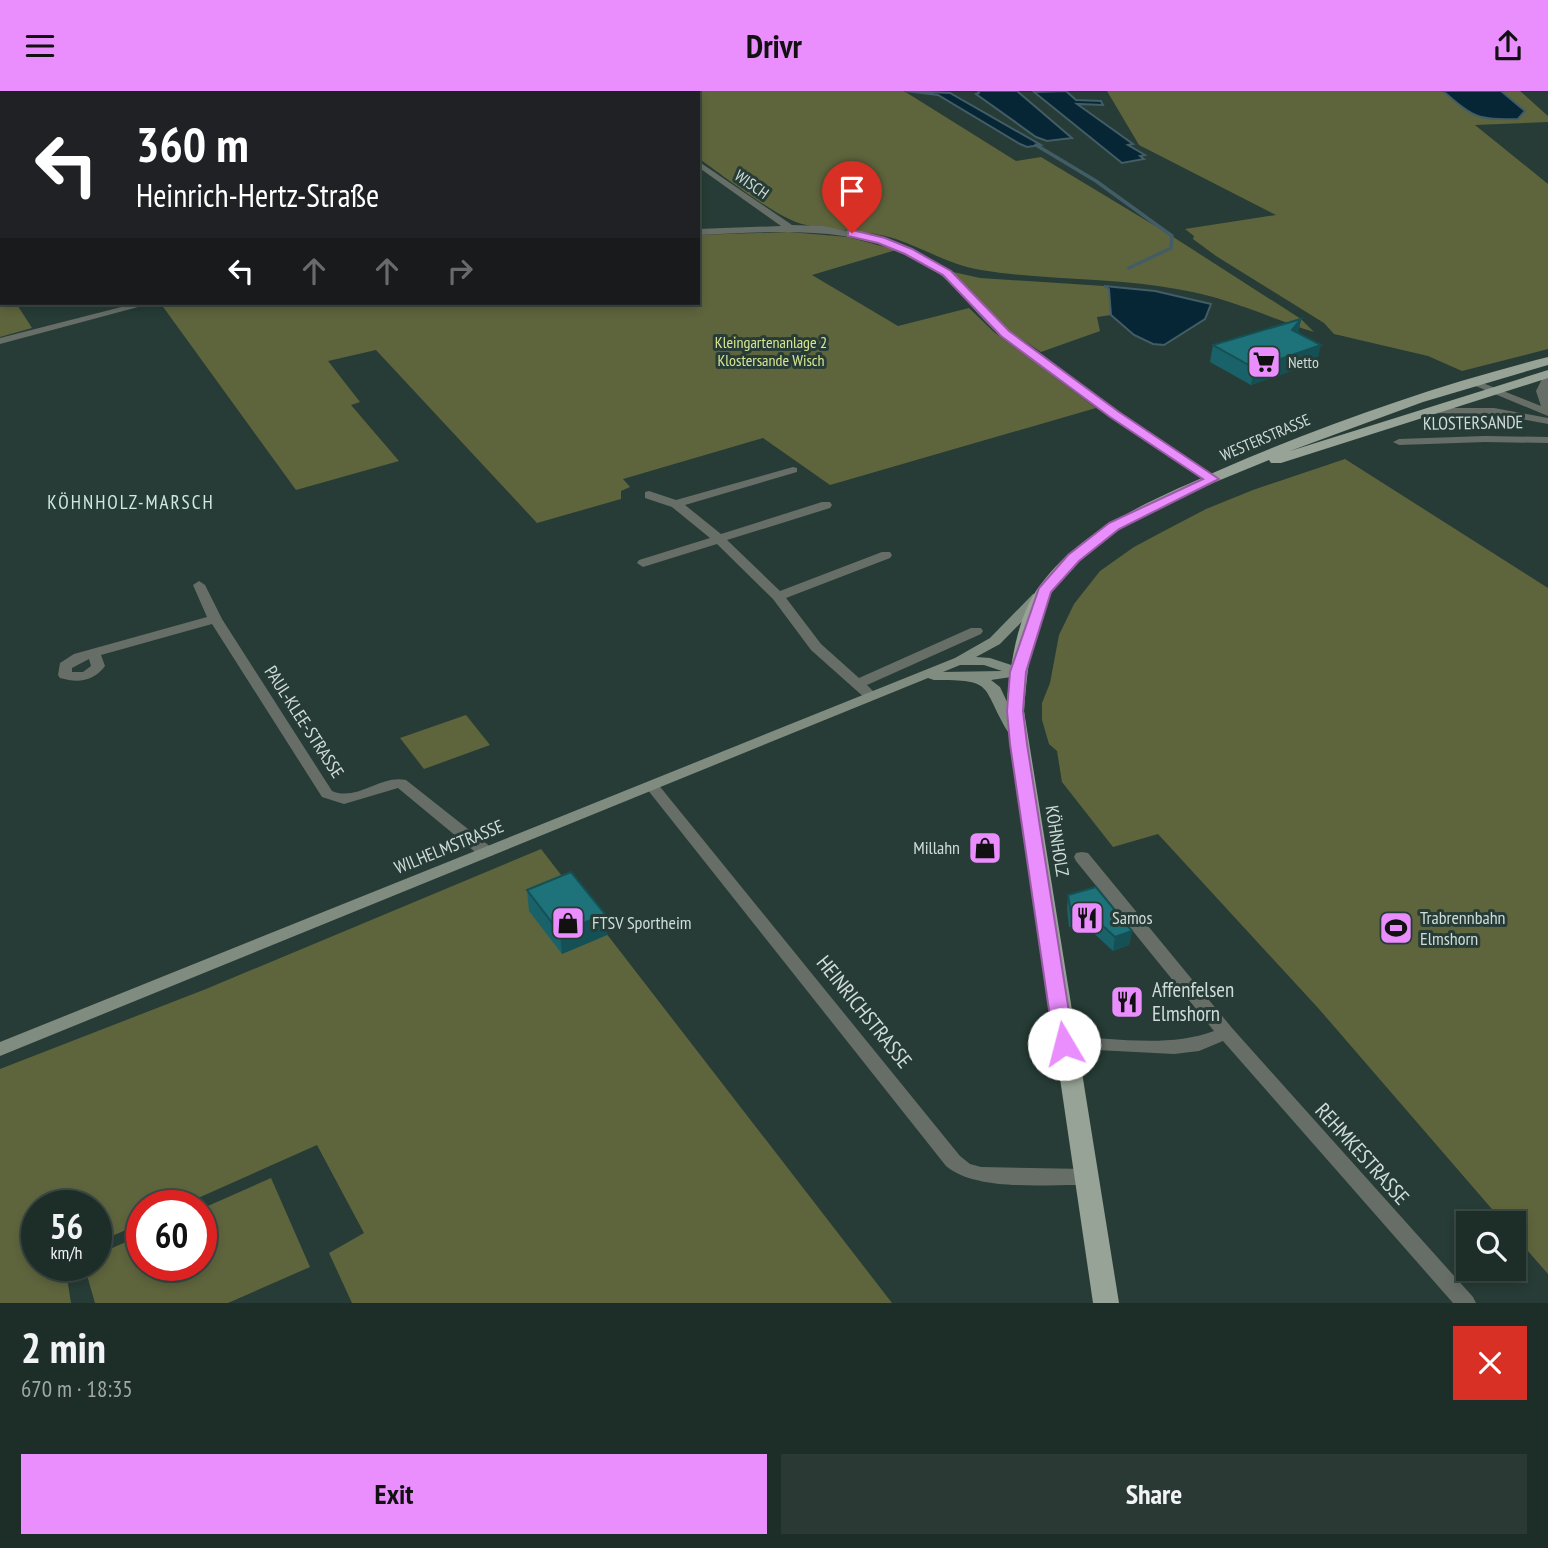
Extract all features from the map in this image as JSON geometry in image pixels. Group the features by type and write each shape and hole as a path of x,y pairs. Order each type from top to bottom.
{"main road":[{"name":"WESTERSTRASSE","path":"1212,479 1313,435 1471,381 1548,361"},
{"name":"WESTERSTRASSE","path":"1212,479 1489,391 1548,375"},
{"name":"KÖHNHOLZ","path":"1106,1303 1019,744 1015,711 1018,672 1044,591 1073,558 1114,526 1212,479"},
{"path":"958,660 995,641 1044,591"},
{"name":"WILHELMSTRASSE","path":"0,1049 958,660 985,661 1018,672"},
{"name":"WILHELMSTRASSE","path":"912,680 950,674 973,676 1018,672"},
{"path":"973,676 993,687 1004,706 1019,744"}],"street":[{"name":"WISCH","path":"700,164 790,228"},
{"path":"700,232 822,229 881,240 909,251 947,273 1005,334 1115,414 1212,479"},
{"path":"0,341 140,305"},
{"path":"1546,415 1541,391 1548,375"},
{"path":"1471,381 1489,391 1498,400 1546,415"},
{"path":"1427,411 1546,415"},
{"name":"KLOSTERSANDE","path":"1399,442 1548,440"},
{"path":"676,504 793,470"},
{"path":"649,495 676,504 720,540 778,596 816,647 871,696"},
{"path":"643,563 826,505"},
{"path":"778,596 886,555"},
{"name":"PAUL-KLEE-STRASSE","path":"199,585 215,619 330,797 347,799 401,783 486,852"},
{"path":"94,653 215,619"},
{"path":"857,684 976,631"},
{"name":"HEINRICHSTRASSE","path":"652,786 953,1161 964,1170 981,1175 1086,1177"},
{"name":"REHMKESTRASSE","path":"1082,857 1226,1033 1466,1303"},
{"path":"1064,1044 1174,1047 1199,1044 1226,1033"}],"green space":[{"path":"700,91 904,91 1016,161 1041,157 1167,233 1301,319 1314,332 1233,303 1157,286 981,270 896,239 802,224 764,205 700,159"},
{"path":"1107,91 1443,91 1462,107 1485,118 1518,119 1524,111 1501,91 1520,91 1548,116 1548,122 1475,125 1548,184 1548,349 1462,371 1428,356 1334,334 1324,323 1216,256 1193,239 1194,236 1185,229 1276,215 1139,145"},
{"name":"Kleingartenanlage 2 Klostersande Wisch","path":"789,232 848,237 896,250 812,275 898,326 969,308 994,332 1096,408 830,485 763,438 623,479 630,487 621,491 621,499 537,523 376,350 328,361 360,402 351,405 399,461 296,490 162,305 700,305 700,235"},
{"path":"944,270 980,278 1104,286 1109,289 1111,315 1097,317 1100,331 1041,352 1009,331"},
{"path":"0,305 17,305 32,328 0,337"},
{"name":"Trabrennbahn Elmshorn","path":"1345,459 1548,588 1548,1274 1526,1249 1526,1211 1494,1211 1319,1009 1158,834 1113,847 1062,782 1057,751 1049,744 1042,720 1042,703 1050,683 1059,635 1074,604 1100,571 1134,547 1206,509"},
{"path":"466,715 490,745 424,769 400,738"},
{"path":"541,849 892,1303 352,1303 329,1253 364,1233 317,1145 216,1190 126,1190 126,1230 112,1236 112,1190 21,1190 21,1281 68,1281 71,1303 0,1303 0,1069 206,989"},
{"path":"271,1178 310,1267 228,1303 95,1303 89,1281 112,1281 112,1248 126,1242 126,1281 217,1281 217,1202"}],"water":[{"path":"906,91 950,93 1041,145 1027,147 1020,144 938,95"},
{"path":"978,91 1017,91 1072,138 1047,141 1036,137 976,94"},
{"path":"1066,91 1076,100 1101,101 1103,105 1077,104 1133,144 1128,145 1145,155 1140,156 1144,159 1122,163 1034,92"},
{"path":"1443,91 1501,91 1525,111 1518,119 1484,118 1462,107"},
{"path":"1104,286 1155,291 1211,304 1205,319 1164,345 1153,344 1134,335 1111,315 1109,289"}],"building":[{"path":"1301,319 1292,330 1321,345 1254,368 1213,345"},
{"path":"571,872 605,914 560,933 527,890"},
{"path":"1096,887 1132,931 1115,937 1089,913 1071,913 1068,895"}],"waterway":[{"path":"1036,145 1096,181 1172,236 1171,248 1129,268"}],"place":[{"name":"Netto","path":"1264,362"},
{"name":"Millahn","path":"985,848"},
{"name":"Samos","path":"1087,918"},
{"name":"FTSV Sportheim","path":"568,923"},
{"name":"Trabrennbahn Elmshorn","path":"1396,928"},
{"name":"Affenfelsen Elmshorn","path":"1127,1002"}],"district":[{"name":"KÖHNHOLZ-MARSCH","path":"131,502"}],"route":[{"path":"852,233 909,251 947,273 1005,334 1115,414 1212,479 1114,526 1073,558 1044,591 1018,672 1015,711 1019,744 1064,1044"}]}
